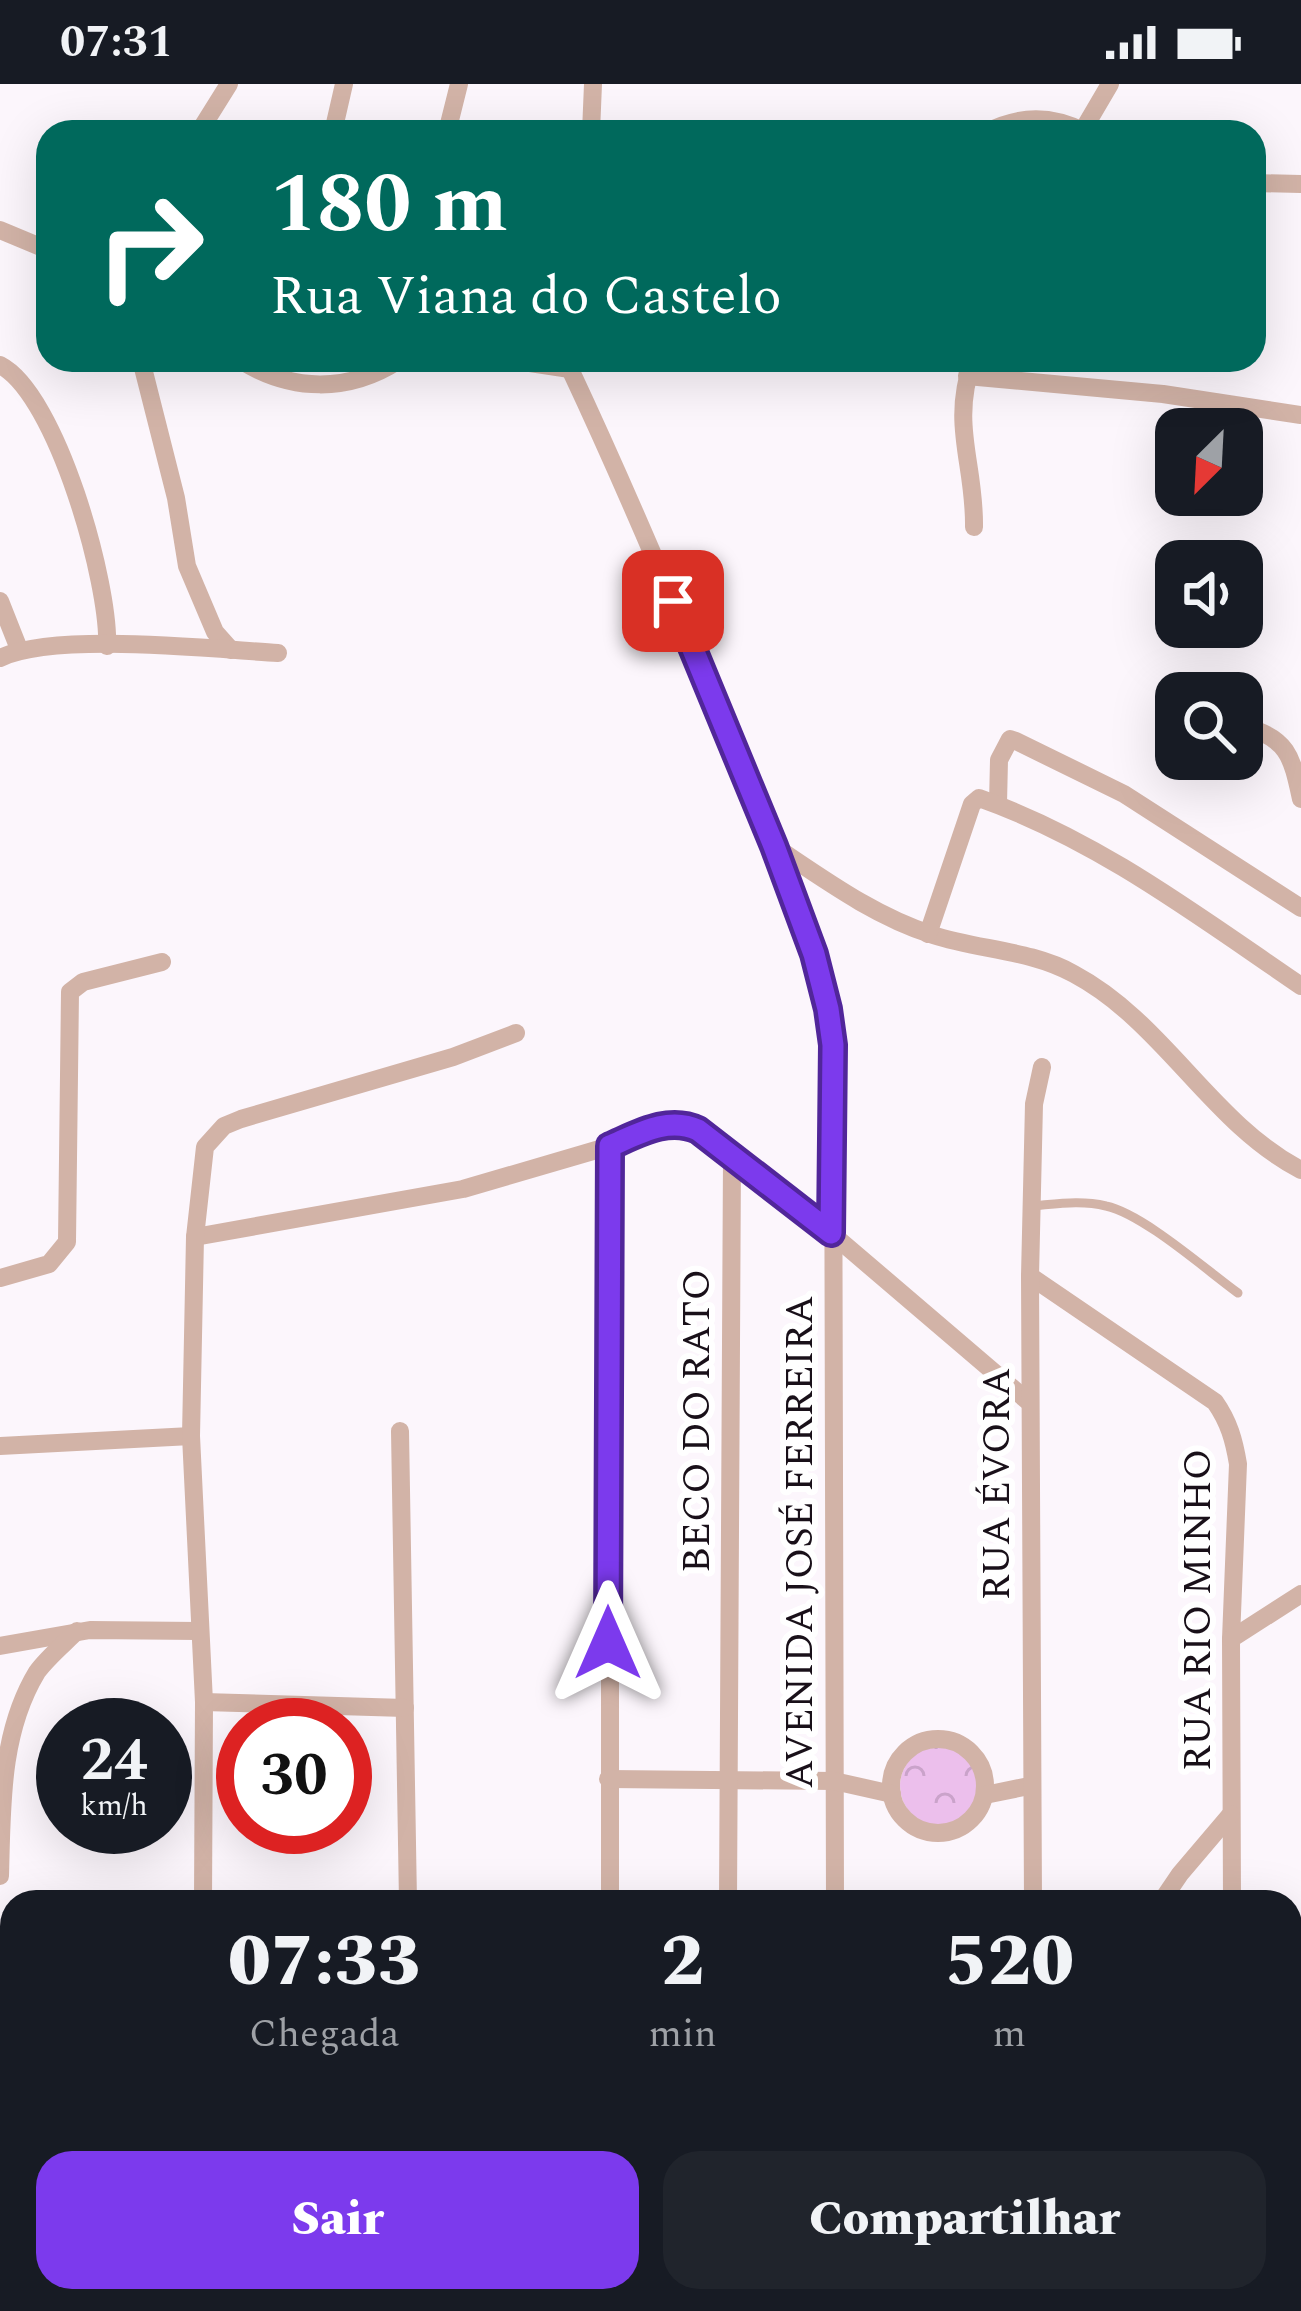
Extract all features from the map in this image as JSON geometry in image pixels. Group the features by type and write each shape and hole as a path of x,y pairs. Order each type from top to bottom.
{"street":[{"path":"206,120 229,84"},
{"path":"336,120 344,84"},
{"path":"450,120 459,84"},
{"path":"592,120 593,84"},
{"path":"1090,120 1110,84"},
{"path":"1023,120 1059,120"},
{"path":"1266,183 1301,184"},
{"path":"0,230 36,245"},
{"path":"0,365 15,375 34,401 66,465 108,618 107,646"},
{"path":"143,372 176,499 187,566 215,632 230,650"},
{"path":"263,372 282,382 331,386 380,372"},
{"name":"AVENIDA JOSÉ FERREIRA","path":"576,372 774,846 814,954 828,1009 833,1045 835,1890"},
{"path":"969,372 961,428 972,477 974,527"},
{"path":"1000,372 1301,415"},
{"path":"0,601 19,649"},
{"path":"0,658 19,649 107,646 278,653"},
{"path":"1263,734 1286,749 1293,760 1301,799"},
{"path":"998,804 999,760 1010,739 1124,794 1301,908"},
{"path":"928,934 976,797 1025,814 1132,872 1301,986"},
{"path":"774,846 860,903 928,934 1030,957 1072,972 1151,1031 1264,1146 1301,1171"},
{"path":"0,1278 49,1264 67,1242 70,992 83,982 162,962"},
{"path":"203,1890 204,1702 190,1436 195,1237 205,1147 224,1126 453,1058 516,1034"},
{"name":"RUA ÉVORA","path":"1033,1890 1030,1276 1034,1104 1042,1067"},
{"path":"195,1237 463,1189 610,1146 658,1126 686,1124 831,1233 1030,1403"},
{"path":"610,1146 610,1890"},
{"name":"BECO DO RATO","path":"728,1890 732,1157"},
{"name":"RUA RIO MINHO","path":"1030,1276 1165,1365 1215,1402 1228,1420 1238,1464 1231,1639 1232,1890"},
{"path":"400,1431 408,1890"},
{"path":"0,1446 190,1436"},
{"path":"1231,1639 1301,1594"},
{"path":"0,1646 77,1631 197,1631"},
{"path":"0,1876 3,1766 9,1729 39,1669 77,1631"},
{"path":"204,1702 405,1708"},
{"path":"931,1739 946,1739 960,1744 981,1765 985,1795 972,1820 946,1833 917,1828 896,1808 891,1779 904,1753 931,1739"},
{"path":"608,1779 834,1781 892,1794"},
{"path":"985,1795 1029,1786"},
{"path":"1170,1890 1231,1814"}],"lane":[{"path":"1031,1206 1078,1202 1111,1207 1238,1294"}],"green space":[{"path":"940,1746 968,1758 980,1786 968,1814 940,1826 912,1814 900,1786 912,1758"}],"route":[{"path":"608,1643 610,1146 658,1126 686,1124 831,1233 833,1045 828,1009 814,954 774,846 673,601"}]}
